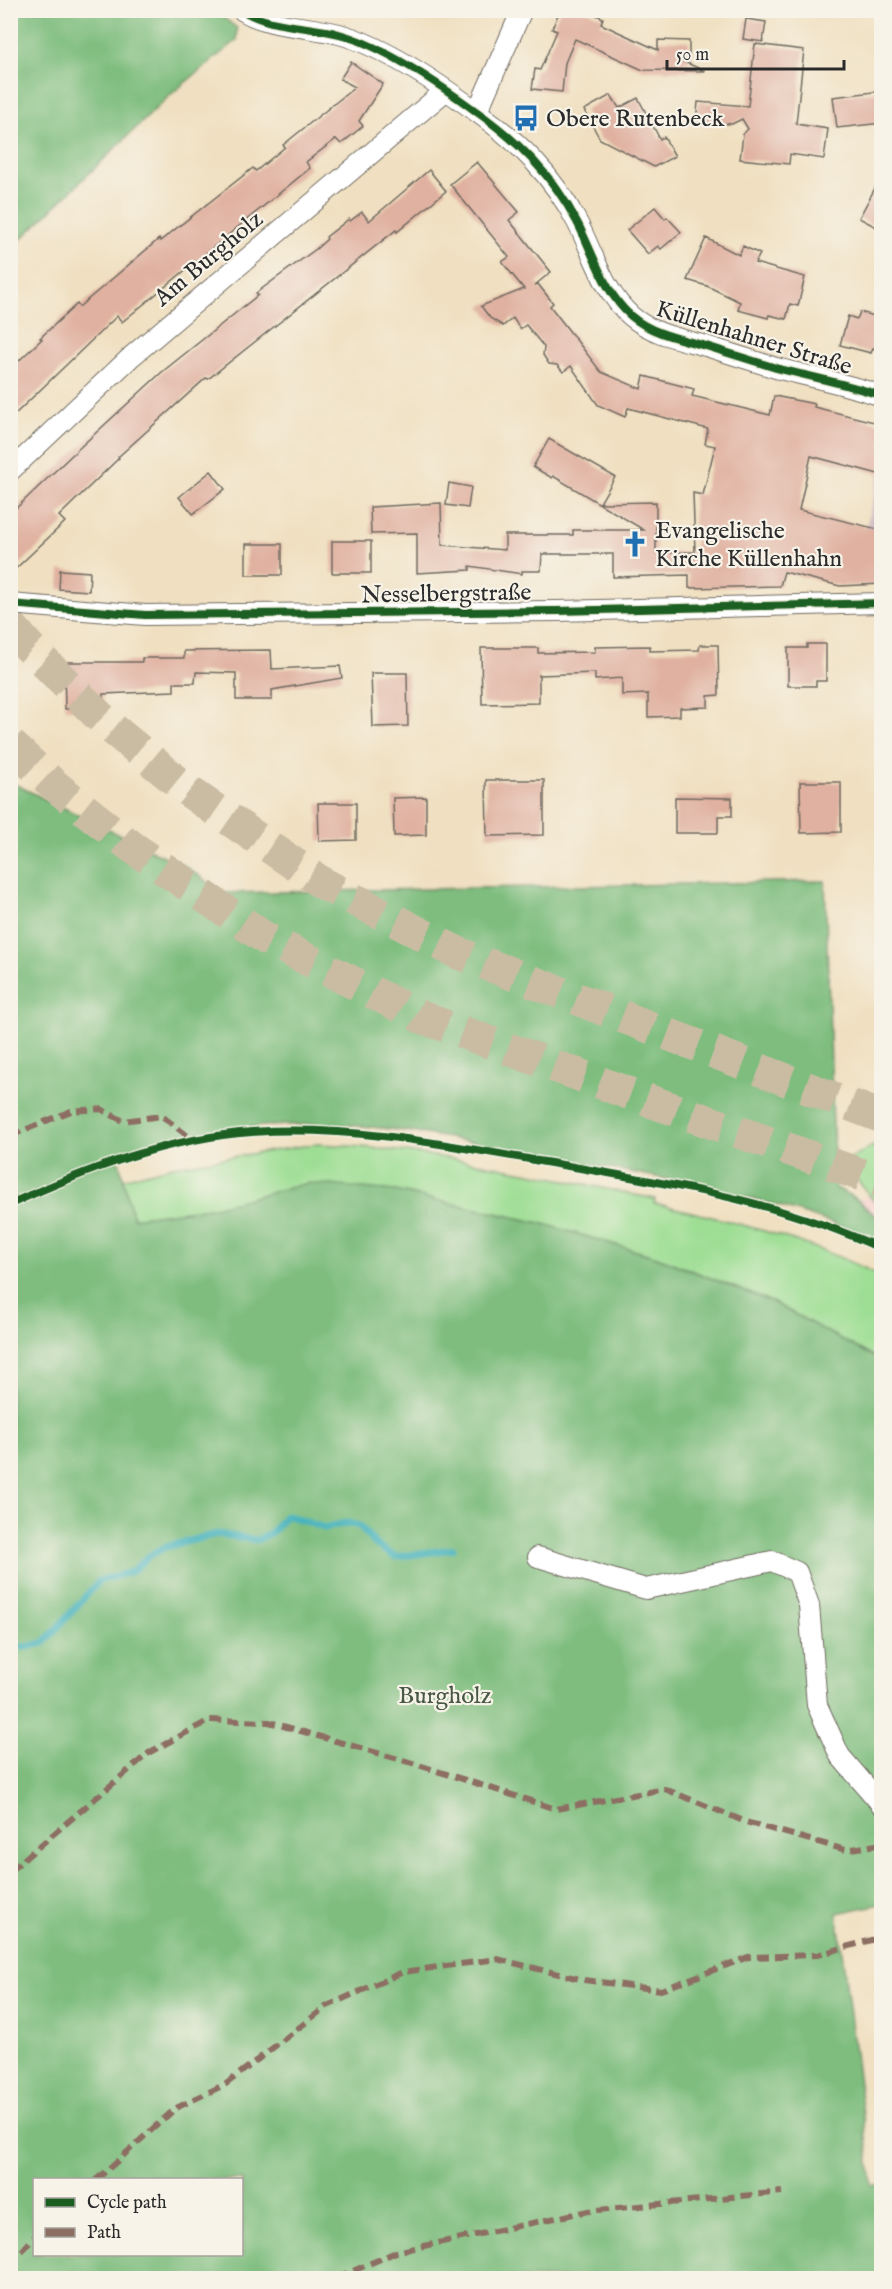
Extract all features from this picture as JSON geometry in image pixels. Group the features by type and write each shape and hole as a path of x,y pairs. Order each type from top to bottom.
{"street":[{"name":"Küllenhahner Straße","path":"242,10 275,22 339,33 364,42 392,56 477,112 520,147 552,180 577,222 616,298 630,315 640,322 659,332 774,367 882,396"},
{"path":"477,112 522,10"},
{"name":"Am Burgholz","path":"10,471 132,356 445,91"},
{"name":"Nesselbergstraße","path":"10,604 127,615 167,615 882,603"},
{"path":"538,1557 646,1588 772,1561 797,1572 809,1605 817,1705 840,1756 882,1805"}],"shaded area":[{"path":"881,465 881,584 852,586"},
{"path":"881,1192 881,1221 858,1200"}],"green space":[{"path":"11,10 215,11 237,28 237,40 169,96 11,249"},
{"name":"Burgholz","path":"10,782 186,867 223,893 825,881 835,1187 858,1200 881,1221 881,1243 806,1214 728,1193 650,1176 414,1132 341,1125 264,1126 189,1135 117,1153 133,1218 210,1208 308,1183 395,1191 540,1223 657,1257 774,1303 881,1361 881,1904 837,1913 872,2185 881,2184 881,2278 11,2278"},
{"path":"881,1142 881,1198 874,1201 843,1162"},
{"path":"316,1144 402,1151 529,1173 655,1199 654,1203 742,1225 826,1252 881,1276 881,1361 774,1303 657,1257 540,1223 395,1191 210,1208 133,1218 122,1179 173,1166"}],"building":[{"path":"560,10 585,10 603,18 601,24 658,50 658,40 689,41 689,61 682,61 705,71 643,70 575,39 565,63 562,92 532,89 535,69 540,70 557,31 552,29"},
{"path":"746,19 766,22 763,42 743,39"},
{"path":"755,44 804,50 796,124 828,129 824,159 790,154 789,164 740,159 743,134 748,129 742,119 732,124 696,122 698,102 748,106"},
{"path":"351,62 383,84 359,121 363,126 341,144 336,139 306,162 310,168 122,322 117,316 10,419 10,369 77,304 79,307 159,239 160,241 253,168 256,171 285,147 283,145 355,87 340,79"},
{"path":"882,91 882,123 837,128 833,97"},
{"path":"611,95 619,108 638,98 660,139 664,137 675,156 654,167 600,139 584,110"},
{"path":"477,162 519,212 509,220 551,272 535,285 538,284 553,303 550,306 601,372 641,389 644,376 694,389 692,396 770,415 774,396 815,404 814,407 882,424 882,475 811,456 799,510 882,530 882,584 840,586 784,572 780,586 689,588 689,575 613,577 613,554 542,554 541,571 522,571 522,574 470,566 470,570 417,573 417,533 371,534 370,507 441,503 442,545 505,550 505,535 573,535 573,530 644,530 553,476 552,478 533,467 549,439 615,477 600,503 656,502 656,553 695,552 693,493 703,495 715,446 705,444 708,429 628,408 625,417 598,405 571,366 563,372 557,365 549,364 543,355 544,347 526,325 520,329 513,318 503,326 490,318 481,306 524,289 502,262 509,257 450,184"},
{"path":"429,170 446,191 397,232 396,230 208,379 206,378 118,457 59,516 65,522 10,574 10,514 162,372 258,295 256,293 316,249 327,239 326,237 349,219 350,221 362,212 369,221"},
{"path":"882,175 882,230 859,218"},
{"path":"655,207 681,232 661,249 658,246 648,254 627,230"},
{"path":"706,238 739,255 743,246 760,254 755,263 805,277 798,306 790,304 786,319 769,315 768,318 738,310 740,302 707,286 687,280"},
{"path":"860,312 882,318 882,351 873,348 871,353 840,345 848,316 857,319"},
{"path":"211,471 225,489 193,514 179,497"},
{"path":"449,483 471,487 468,508 446,505"},
{"path":"332,541 371,541 371,573 332,573"},
{"path":"246,544 282,544 282,575 246,575"},
{"path":"60,570 90,572 89,591 59,589"},
{"path":"807,644 826,644 826,681 816,681 816,686 788,686 788,648 807,648"},
{"path":"700,645 718,645 719,695 708,696 708,707 680,708 680,716 648,717 648,694 622,695 622,678 595,680 595,673 539,675 539,703 482,704 481,648 538,648 538,653 595,652 595,647 650,646 650,651 699,650"},
{"path":"271,650 272,669 340,666 342,678 272,690 272,700 236,700 236,673 196,672 195,683 174,683 174,691 103,694 103,708 65,709 64,662 142,662 142,658 184,658 184,651"},
{"path":"371,673 407,673 408,726 373,727"},
{"path":"486,780 544,780 544,835 487,836"},
{"path":"800,782 841,782 841,832 801,833"},
{"path":"426,797 426,835 394,836 393,798"},
{"path":"675,797 732,798 732,816 718,816 718,833 675,833"},
{"path":"318,803 356,803 356,840 319,841"}],"waterway":[{"path":"10,1646 26,1647 44,1643 99,1581 131,1572 149,1556 165,1547 217,1534 257,1540 272,1532 286,1515 324,1528 346,1523 360,1526 375,1544 395,1557 453,1549"}],"tunnel":[{"path":"10,625 28,646 108,725 191,793 322,883 458,953 882,1117"},
{"path":"10,744 54,785 132,847 265,938 421,1017 647,1100 882,1182"}],"marked path":[{"path":"10,1136 71,1111 101,1109 123,1121 162,1116 193,1140"},
{"path":"10,1871 150,1752 210,1720 269,1722 409,1762 556,1809 665,1789 746,1822 846,1850 882,1844"},
{"path":"98,2178 176,2108 226,2084 327,2006 403,1972 497,1959 584,1980 661,1990 748,1957 817,1955 882,1937"},
{"path":"337,2278 396,2252 588,2211 782,2192"},
{"path":"10,2265 33,2238"}],"cycle path":[{"path":"242,10 264,20 328,31 374,47 429,78 492,123 521,148 546,175 568,205 613,296 639,322 657,332 776,368 882,396"},
{"path":"10,604 145,615 557,611 882,603"},
{"path":"10,1204 98,1167 189,1141 252,1132 326,1131 436,1143 716,1194 801,1217 882,1249"}],"place":[{"name":"Obere Rutenbeck","path":"526,118"},
{"name":"Evangelische Kirche Küllenhahn","path":"635,544"}]}
